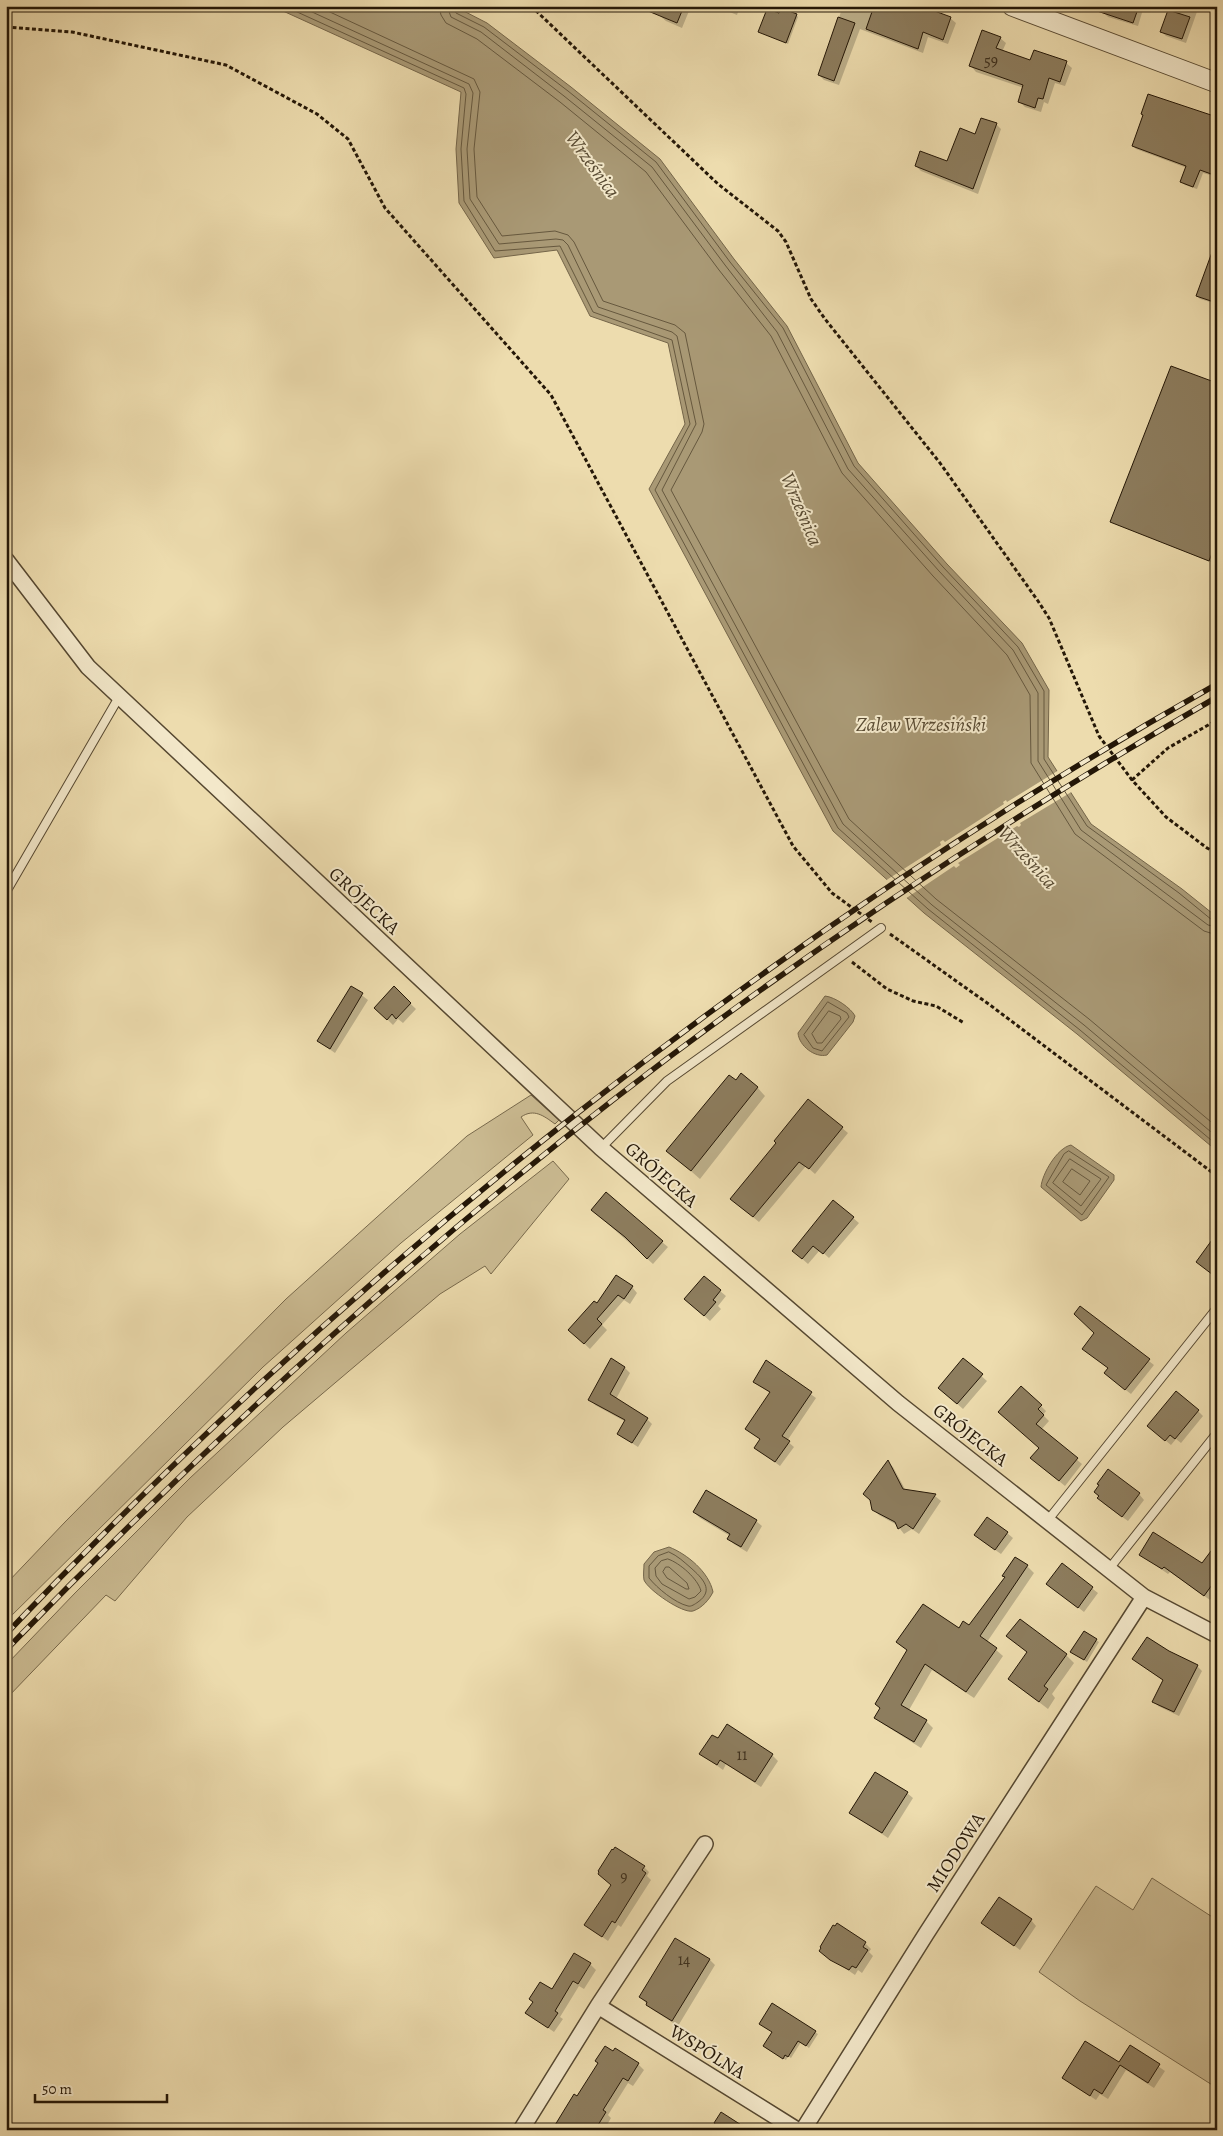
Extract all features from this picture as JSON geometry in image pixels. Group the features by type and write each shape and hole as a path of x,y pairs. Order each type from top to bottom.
{"street":[{"path":"1012,6 1217,83"},
{"name":"GRÓJECKA","path":"6,560 88,667 601,1148 898,1402 1144,1597 1217,1635"},
{"name":"MIODOWA","path":"803,2130 926,1934 1144,1597"},
{"path":"521,2130 598,2006 705,1844"},
{"name":"WSPÓLNA","path":"598,2006 797,2130"}],"lane":[{"path":"6,892 119,697"},
{"path":"601,1148 667,1081 843,953 881,928"},
{"path":"1048,1520 1217,1308"},
{"path":"1109,1569 1217,1433"}],"path":[{"path":"531,6 718,184 778,231 786,242 811,299 825,319 940,463 1050,618 1099,736 1132,780 1166,817 1207,848 1217,853"},
{"path":"6,26 72,32 226,65 317,114 344,135 385,208 551,396 794,846 832,893 990,1005 1217,1176"},
{"path":"1132,780 1146,765 1168,748 1217,720"},
{"path":"843,953 857,967 886,989 913,1001 936,1006 964,1023"}],"shaded area":[{"path":"531,1095 559,1120 555,1124 535,1113 526,1114 521,1117 533,1135 401,1243 263,1367 6,1621 6,1584 286,1299 467,1136"},
{"path":"553,1161 569,1179 491,1274 485,1266 440,1294 283,1427 187,1517 115,1601 106,1595 6,1699 6,1665 190,1478 346,1333 460,1234"},
{"path":"1152,1878 1217,1920 1217,2088 1080,2001 1039,1972 1096,1886 1133,1910"}],"water":[{"name":"Zalew Wrzesiński","path":"272,6 454,6 487,23 571,87 660,159 734,259 787,326 858,463 947,564 1022,643 1049,690 1048,757 1091,824 1182,889 1217,917 1217,1151 1077,1034 924,913 833,831 649,489 685,424 668,343 590,316 557,250 494,258 459,203 456,149 461,92"},
{"path":"825,996 842,1003 855,1016 853,1022 827,1055 818,1055 804,1046 798,1033"},
{"path":"1071,1145 1114,1175 1114,1180 1087,1218 1081,1221 1041,1187 1044,1175 1051,1162 1061,1151"},
{"path":"669,1547 690,1559 702,1571 711,1585 713,1592 702,1606 696,1610 688,1611 674,1605 652,1589 644,1580 644,1564 654,1552"}],"pier":[{"path":"1059,770 1073,791 1020,823 1019,827 1017,826 958,863 960,865 956,868 954,866 905,899 885,881 941,845 940,842 943,840 945,842 1004,804 1003,802 1006,800 1007,802"}],"building":[{"path":"636,6 684,6 677,23"},
{"path":"874,6 921,6 951,17 943,40 923,32 918,49 866,29"},
{"path":"1091,6 1139,6 1133,23 1091,9"},
{"path":"781,8 797,14 786,43 758,32 767,9 779,13"},
{"path":"1168,10 1190,17 1182,39 1160,32"},
{"path":"838,17 855,23 834,81 818,75"},
{"path":"982,30 1001,37 996,48 1030,60 1034,50 1067,61 1060,82 1049,78 1043,99 1038,98 1035,108 1018,102 1023,85 969,66"},
{"path":"1148,94 1217,117 1217,167 1214,175 1200,170 1193,187 1180,182 1186,166 1132,146"},
{"path":"981,118 997,123 973,189 915,166 920,151 947,161 960,128 975,134"},
{"path":"1215,244 1217,245 1217,303 1196,296"},
{"path":"1171,366 1217,383 1217,540 1209,561 1110,522"},
{"path":"351,986 363,993 330,1049 317,1041"},
{"path":"394,986 411,1003 396,1019 392,1014 387,1020 374,1008"},
{"path":"741,1073 758,1087 691,1171 666,1151 729,1075 736,1080"},
{"path":"808,1099 843,1127 809,1169 799,1162 753,1217 730,1199 776,1143 774,1141"},
{"path":"606,1192 663,1241 647,1259 625,1237 591,1210"},
{"path":"833,1200 854,1217 823,1254 813,1246 802,1259 792,1251"},
{"path":"1217,1233 1217,1278 1196,1262"},
{"path":"616,1275 633,1286 624,1299 618,1295 597,1319 602,1324 584,1344 568,1330 594,1301 597,1303"},
{"path":"704,1276 721,1290 713,1300 716,1302 704,1316 684,1299"},
{"path":"1080,1306 1150,1359 1125,1390 1104,1373 1108,1368 1082,1349 1094,1333 1074,1314"},
{"path":"611,1358 625,1367 610,1394 648,1418 632,1443 617,1434 625,1420 588,1400"},
{"path":"963,1358 983,1374 957,1404 938,1388"},
{"path":"766,1360 812,1392 782,1436 790,1441 775,1462 754,1448 760,1439 745,1429 770,1392 753,1382"},
{"path":"1021,1386 1042,1405 1038,1409 1044,1415 1036,1424 1078,1458 1059,1481 1030,1458 1039,1448 998,1412"},
{"path":"1176,1391 1199,1410 1175,1439 1170,1435 1165,1441 1147,1426"},
{"path":"888,1460 903,1489 936,1494 913,1529 906,1524 898,1529 895,1522 872,1510 870,1500 863,1494"},
{"path":"1108,1469 1140,1493 1122,1517 1097,1498 1099,1496 1094,1492 1099,1485 1097,1484"},
{"path":"706,1490 757,1520 741,1547 727,1539 730,1534 693,1512"},
{"path":"987,1517 1008,1532 995,1550 974,1535"},
{"path":"1153,1532 1202,1563 1217,1543 1217,1578 1204,1596 1164,1567 1162,1569 1139,1555"},
{"path":"1015,1557 1028,1565 980,1636 997,1648 966,1692 925,1664 901,1705 927,1720 914,1742 874,1718 880,1708 875,1704 907,1650 896,1642 923,1604 959,1628 963,1621 969,1625 1005,1577 1002,1576"},
{"path":"1062,1563 1093,1587 1078,1608 1046,1584"},
{"path":"1020,1619 1067,1654 1044,1686 1048,1689 1039,1702 1008,1679 1027,1652 1006,1636"},
{"path":"1084,1631 1097,1639 1084,1660 1070,1652"},
{"path":"1147,1637 1169,1651 1198,1665 1174,1712 1152,1702 1163,1680 1132,1659"},
{"path":"727,1724 773,1754 755,1782 720,1760 717,1765 699,1754 712,1735 718,1738"},
{"path":"875,1772 908,1792 882,1833 849,1813"},
{"path":"615,1847 645,1866 642,1870 646,1873 615,1923 612,1921 602,1937 584,1925 611,1885 598,1874 598,1871"},
{"path":"999,1897 1032,1919 1014,1946 981,1923"},
{"path":"837,1923 866,1942 863,1947 868,1950 856,1968 852,1966 849,1970 830,1960 819,1951 833,1925 835,1926"},
{"path":"675,1938 710,1959 672,2021 646,2005 647,2002 639,1997"},
{"path":"574,1953 591,1963 578,1984 573,1981 555,2011 558,2013 548,2028 525,2013 533,2002 529,1999 540,1982 552,1989"},
{"path":"772,2003 816,2031 806,2046 798,2041 788,2057 785,2055 783,2059 763,2046 772,2032 759,2024"},
{"path":"1085,2041 1119,2062 1130,2045 1160,2064 1148,2083 1120,2065 1102,2094 1094,2089 1090,2096 1062,2078"},
{"path":"605,2046 613,2051 615,2048 639,2063 628,2081 623,2078 603,2110 606,2112 595,2130 552,2130 574,2094 577,2096 598,2063 595,2061"},
{"path":"721,2112 749,2130 723,2130 714,2123"}],"railway":[{"path":"6,1634 141,1496 282,1364 427,1236 576,1114 730,997 889,887 1051,782 1217,684"},
{"path":"6,1650 250,1410 441,1240 591,1117 763,988 941,866 1032,808 1217,697"}],"water label":[{"name":"Wrześnica","path":"593,164"},
{"name":"Wrześnica","path":"802,509"},
{"name":"Wrześnica","path":"1028,857"}]}
